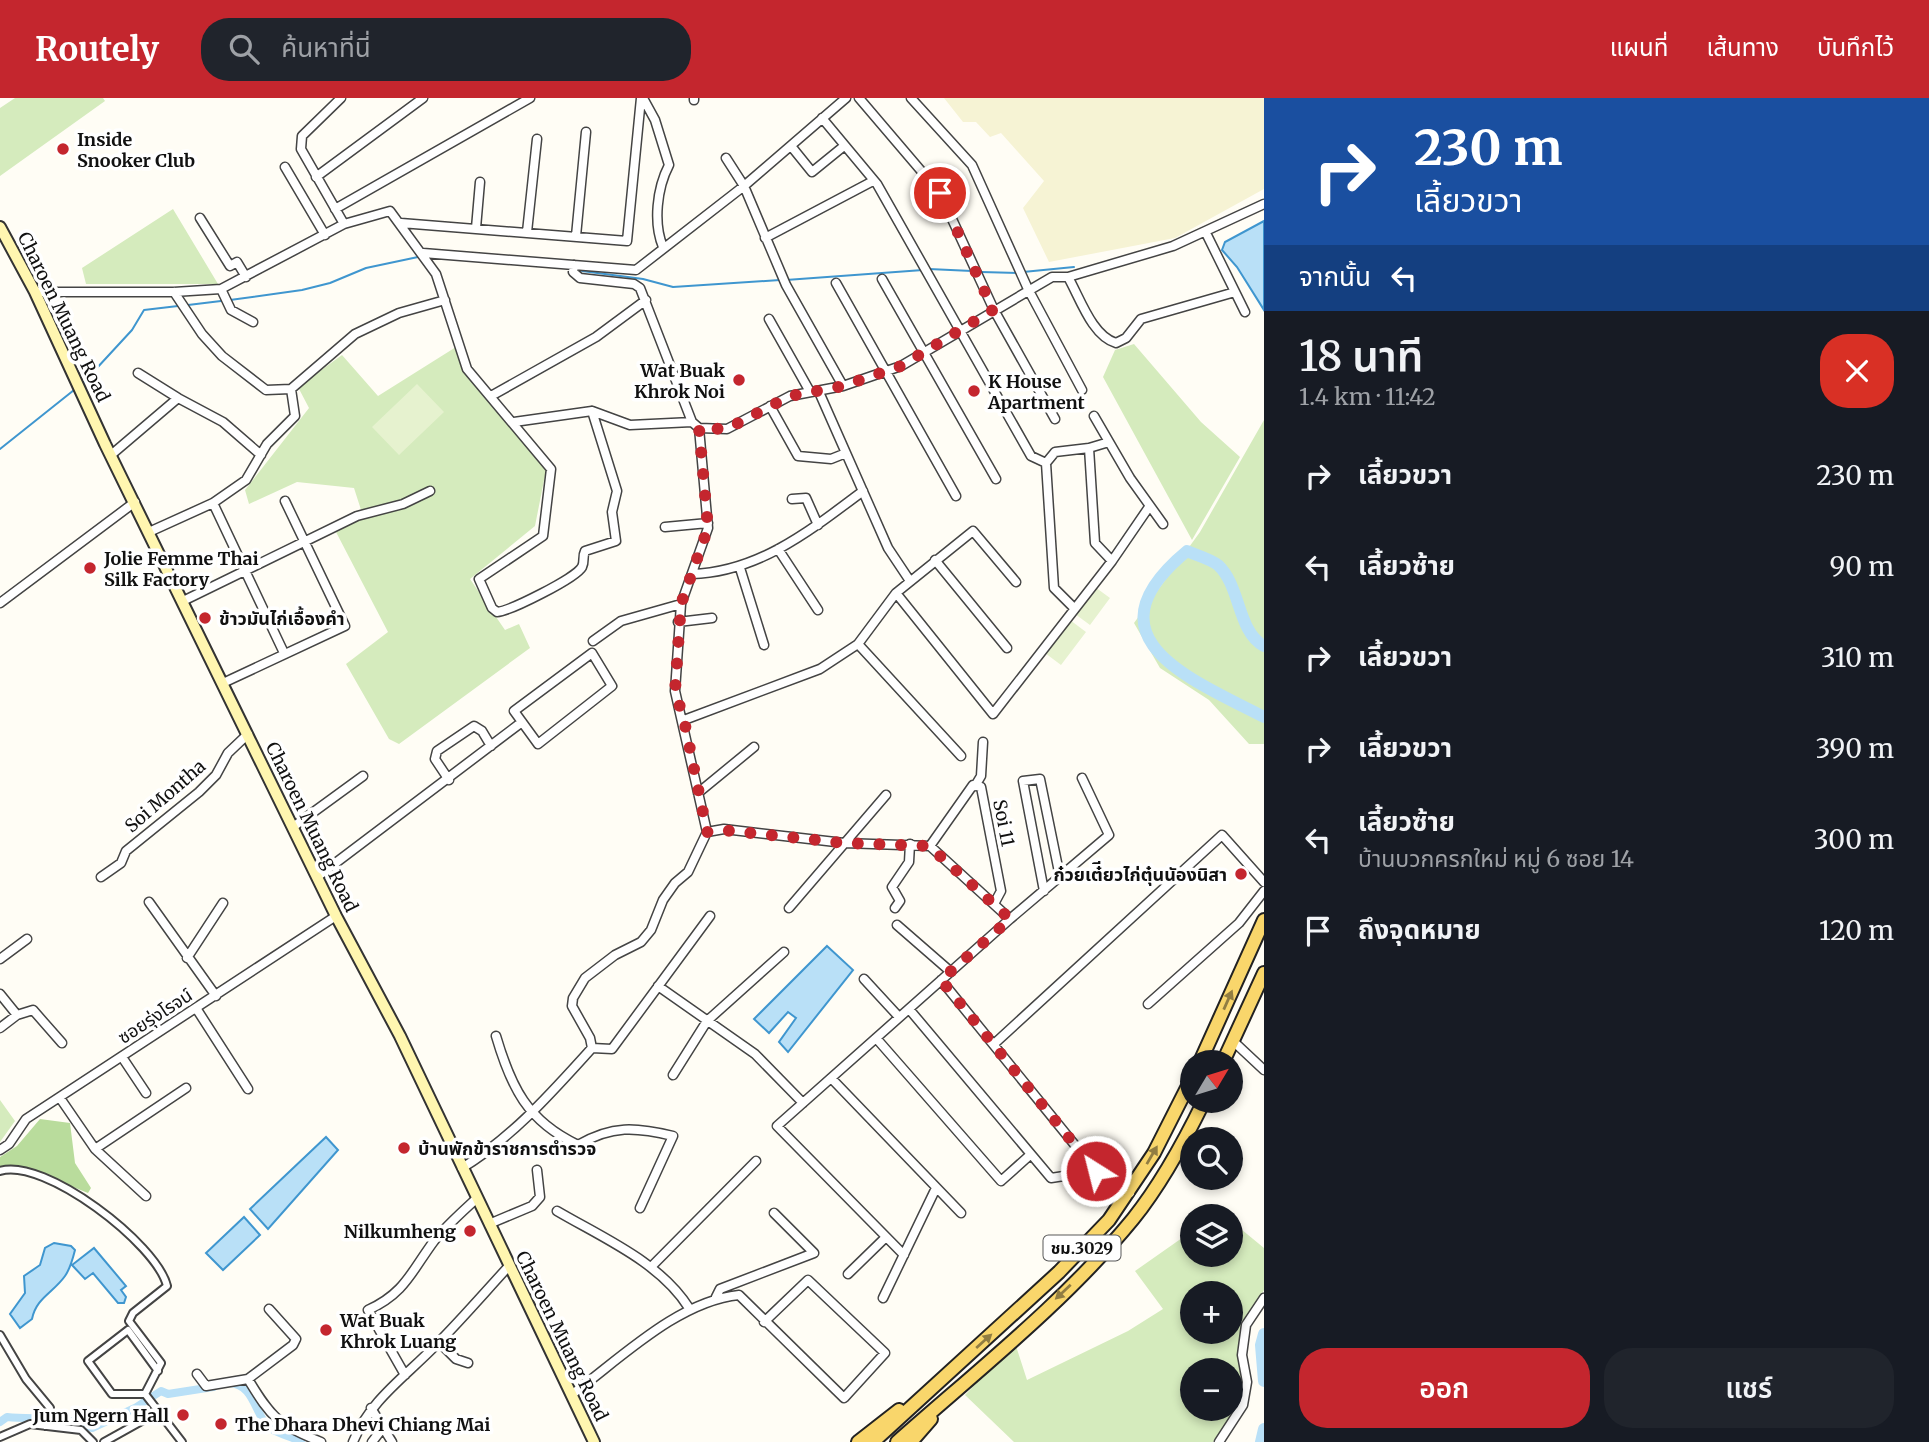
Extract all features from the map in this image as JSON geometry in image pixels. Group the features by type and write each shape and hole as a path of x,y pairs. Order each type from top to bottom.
{"main road":[{"name":"Charoen Muang Road","path":"0,227 35,292 111,455 336,916 400,1036 594,1442"},
{"path":"1205,1050 1264,920"},
{"path":"1229,1050 1264,973"},
{"name":"ชม.3029","path":"873,1442 1059,1272 1109,1220 1130,1193 1180,1102"},
{"name":"ชม.3029","path":"897,1442 1064,1292 1128,1225 1167,1171 1198,1113"},
{"path":"858,1442 881,1422 933,1387"},
{"path":"911,1442 946,1399"}],"street":[{"path":"341,98 302,136 301,149 344,225"},
{"path":"316,177 423,98"},
{"path":"335,209 530,98"},
{"path":"401,223 627,241 642,98"},
{"path":"642,98 655,120 669,165 660,183 658,235 663,247"},
{"path":"423,253 636,270 744,187 846,98"},
{"path":"859,98 902,152 940,193 993,310 1055,419"},
{"path":"911,98 972,165 1028,289 1082,390"},
{"path":"822,118 877,184 1031,456 1046,463"},
{"path":"576,236 586,132"},
{"path":"527,232 537,139"},
{"path":"791,146 812,172 844,146"},
{"path":"726,158 744,187 787,288 843,386"},
{"path":"285,167 325,235"},
{"path":"765,238 873,181"},
{"path":"476,228 480,182"},
{"path":"514,422 592,411 631,425 695,425 727,429 809,390 819,393 885,371 923,353 1052,277 1068,277 1206,233 1264,204"},
{"path":"35,292 174,292 221,289 344,225 390,211 436,274 467,369 551,469 543,537 484,573 479,579 492,608 502,612 575,573 582,567 585,551 615,544 617,537 612,512 617,491 592,411"},
{"path":"200,218 230,266 237,262 246,277"},
{"path":"1206,233 1245,312"},
{"path":"574,265 573,272 580,278 634,284 646,300 695,425 708,523 703,548 681,604 675,691 684,720 707,832 688,872 675,883 663,900 651,930 641,942 615,955 585,978 573,998 572,1006 590,1038 592,1048"},
{"path":"1068,277 1098,331 1107,341 1116,343 1126,338 1141,319 1235,292"},
{"path":"882,279 996,479"},
{"path":"836,283 956,496"},
{"path":"221,289 231,310 253,321"},
{"path":"174,292 222,356 272,392 291,388 355,334 399,313 445,300"},
{"path":"491,396 596,337 646,300"},
{"path":"769,319 809,390"},
{"path":"138,373 223,422 261,455"},
{"path":"149,532 213,503 246,480 261,455 295,416 291,388"},
{"path":"819,393 888,548 910,581"},
{"path":"111,455 178,398"},
{"path":"770,407 798,456 831,459 846,453"},
{"path":"1094,416 1149,507 1163,524"},
{"path":"1074,608 1054,588 1046,463 1055,452 1109,442"},
{"path":"1088,448 1096,543 1112,561"},
{"path":"183,601 357,516 403,504 430,491"},
{"path":"692,574 722,573 740,568 778,549 818,524 863,491"},
{"path":"792,499 806,498 818,524"},
{"path":"223,683 345,626 285,501"},
{"path":"0,603 135,502"},
{"path":"213,503 284,653"},
{"path":"896,593 993,714 1112,561 1149,507"},
{"path":"665,527 708,523"},
{"path":"684,720 820,669 858,644 896,593 973,531 1016,582"},
{"path":"778,549 818,610"},
{"path":"935,560 1007,648"},
{"path":"740,568 764,645"},
{"path":"593,641 621,621 681,604"},
{"path":"678,622 712,618"},
{"path":"858,644 961,756"},
{"path":"592,653 612,686 538,744 522,722 514,712 592,653"},
{"path":"317,877 449,780 522,722"},
{"path":"449,780 435,759 437,751 474,726 482,731 491,746"},
{"name":"Soi Montha","path":"101,877 121,863 126,851 216,775 229,753 248,734"},
{"path":"975,786 981,776 984,742"},
{"path":"698,793 754,747"},
{"path":"293,827 363,776"},
{"path":"904,1255 777,1126 1109,835 1082,778"},
{"path":"1044,891 1023,780 1040,779 1060,877"},
{"name":"Soi 11","path":"929,846 975,786 981,787 1001,891 994,904"},
{"path":"789,908 886,794"},
{"path":"707,832 723,830 844,843 929,846 1010,919"},
{"path":"994,1044 1222,835 1264,882"},
{"path":"895,908 900,901 892,887 909,862 910,844"},
{"path":"1148,1004 1239,923 1264,891"},
{"path":"149,902 216,996"},
{"path":"187,958 223,903"},
{"name":"ซอยรุ่งโรจน์","path":"0,1150 9,1144 26,1119 336,916"},
{"path":"592,1048 612,1049 710,916"},
{"path":"897,925 951,972"},
{"path":"0,959 27,939"},
{"path":"673,1075 706,1021 784,952"},
{"path":"864,979 900,1017"},
{"path":"941,980 1096,1171 1130,1193"},
{"path":"658,986 755,1054 803,1103"},
{"path":"0,994 17,1015"},
{"path":"196,1008 248,1088"},
{"path":"909,1009 1051,1178 1096,1171"},
{"path":"0,1028 17,1015 33,1010 62,1043"},
{"path":"496,1036 507,1072 532,1113 555,1134 578,1145 598,1133 620,1129 649,1130 673,1136 640,1208"},
{"path":"876,1038 1001,1181 1030,1155"},
{"path":"1233,1041 1264,1070"},
{"path":"462,1168 482,1156 532,1113 592,1048"},
{"path":"122,1057 145,1093"},
{"path":"831,1078 961,1213"},
{"path":"95,1149 186,1088"},
{"path":"60,1098 95,1149 146,1196"},
{"path":"650,1268 756,1161"},
{"path":"489,1224 532,1206 540,1198 537,1170"},
{"path":"0,1171 22,1172 71,1188 144,1250 165,1277 167,1286 133,1312 129,1321 161,1363 145,1394"},
{"path":"883,1298 936,1188"},
{"path":"405,1375 368,1310 390,1300 406,1284 435,1240 476,1199"},
{"path":"557,1211 676,1287 689,1308"},
{"path":"716,1297 720,1289 814,1252 774,1213"},
{"path":"848,1274 886,1237"},
{"path":"353,1442 371,1408 439,1342 509,1266"},
{"path":"571,1395 689,1308 716,1297 739,1295 764,1322 844,1398 884,1353 808,1280 764,1322"},
{"path":"1219,1442 1243,1405 1247,1382 1242,1355 1246,1325 1264,1298"},
{"path":"197,1374 206,1386 248,1379 296,1342 269,1309"},
{"path":"145,1394 112,1394 88,1361 128,1330 158,1371"},
{"path":"0,1335 26,1379 50,1408 45,1426"},
{"path":"439,1342 456,1359 468,1363"},
{"path":"248,1379 269,1414 288,1429 321,1442"},
{"path":"145,1394 182,1442"},
{"path":"371,1408 392,1442"},
{"path":"104,1442 157,1409"},
{"path":"0,1437 30,1424 81,1430 93,1442"},
{"path":"372,1442 382,1429"}],"shaded area":[{"path":"944,98 1264,98 1264,189 1175,238 1049,262 1023,208 1044,181 1001,133 990,137 976,122 963,122"}],"green space":[{"path":"15,98 103,98 105,101 0,176 0,108"},
{"path":"173,209 218,284 86,284 82,268"},
{"path":"1134,344 1201,422 1240,457 1192,540 1103,377 1115,350"},
{"path":"456,347 469,378 546,470 535,526 470,579 505,630 519,624 530,648 399,744 389,739 346,664 388,632 336,532 363,516 354,488 297,482 249,504 245,490 309,408 298,387 342,355 378,396"},
{"path":"417,384 444,412 399,455 372,427"},
{"path":"1264,420 1264,744 1249,744 1209,700 1160,668 1134,623 1200,532"},
{"path":"1095,587 1110,598 1090,625 1075,614"},
{"path":"1070,620 1086,632 1061,665 1045,653"},
{"path":"0,1100 15,1121 0,1142"},
{"path":"40,1119 70,1123 75,1163 91,1188 88,1193 36,1172 0,1166 0,1157 17,1146"},
{"path":"1243,1231 1264,1248 1264,1290 1245,1320 1243,1388 1243,1358 1180,1358 1180,1421 1227,1421 1213,1442 1014,1442 965,1395 1015,1343 1027,1380 1128,1331 1163,1309 1135,1271 1180,1239 1180,1267 1243,1267"}],"water":[{"path":"1264,221 1264,310 1237,267 1222,250 1225,242"},
{"path":"827,946 853,970 788,1052 779,1042 796,1018 788,1012 769,1033 754,1019"},
{"path":"326,1137 338,1150 268,1229 250,1209"},
{"path":"244,1217 260,1235 223,1270 206,1253"},
{"path":"54,1243 71,1246 75,1250 70,1267 37,1306 32,1319 20,1328 10,1314 25,1293 24,1276 40,1265 45,1248"},
{"path":"94,1248 126,1286 121,1290 126,1297 124,1303 118,1303 93,1273 85,1279 72,1265"}],"waterway":[{"path":"230,300 302,290 330,283 366,268 418,257"},
{"path":"1023,272 1074,267"},
{"path":"929,269 972,271"},
{"path":"786,280 923,270"},
{"path":"582,271 643,279 673,287 780,280"},
{"path":"981,272 1018,273"},
{"path":"188,305 221,301"},
{"path":"84,382 132,330 144,310 178,306"},
{"path":"0,449 74,390"},
{"path":"1264,646 1249,630 1231,584 1218,565 1187,551 1157,581 1144,608 1146,631 1158,652 1205,687 1264,717"},
{"path":"1264,1334 1261,1345 1264,1381"},
{"path":"229,1383 237,1384 248,1392 268,1427 301,1442"},
{"path":"0,1422 7,1417 51,1419 73,1421 92,1428 135,1408 161,1391 168,1394 213,1387"},
{"path":"1261,1442 1264,1429"}],"place":[{"name":"Inside Snooker Club","path":"63,149"},
{"name":"Wat Buak Khrok Noi","path":"739,380"},
{"name":"K House Apartment","path":"974,391"},
{"name":"Jolie Femme Thai Silk Factory","path":"90,568"},
{"name":"ข้าวมันไก่เอื้องคํา","path":"205,618"},
{"name":"ก๋วยเต๋ียวไก่ตุ๋นนัองนิสา","path":"1241,874"},
{"name":"บ้านพักข้าราชการตำรวจ","path":"404,1148"},
{"name":"Nilkumheng","path":"470,1231"},
{"name":"Wat Buak Khrok Luang","path":"326,1330"},
{"name":"Jum Ngern Hall","path":"183,1415"},
{"name":"The Dhara Dhevi Chiang Mai","path":"221,1424"}],"route":[{"path":"940,193 962,236 993,310 901,366 819,393 809,390 790,396 727,429 699,428 708,528 681,604 675,691 677,704 684,720 707,832 723,830 844,843 929,846 1010,919 941,980 1096,1171"}]}
